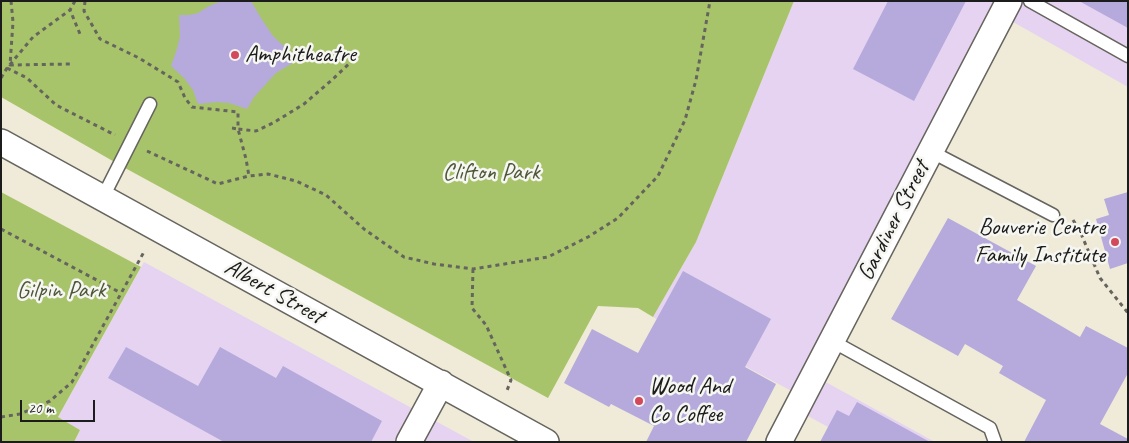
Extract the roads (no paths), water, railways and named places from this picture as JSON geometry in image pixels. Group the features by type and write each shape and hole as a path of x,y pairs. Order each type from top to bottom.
{"street":[{"name":"Gardiner Street","path":"779,442 1009,1"},
{"name":"Albert Street","path":"1,142 546,442"},
{"path":"409,442 441,383"}],"lane":[{"path":"1030,1 1128,56"},
{"path":"103,197 150,104"},
{"path":"930,150 1053,215"},
{"path":"832,341 990,428 995,442"}],"place":[{"name":"Amphitheatre","path":"235,55"},
{"name":"Bouverie Centre Family Institute","path":"1115,242"},
{"name":"Wood And Co Coffee","path":"639,401"}],"park label":[{"name":"Clifton Park","path":"491,173"},
{"name":"Gilpin Park","path":"61,291"}]}
